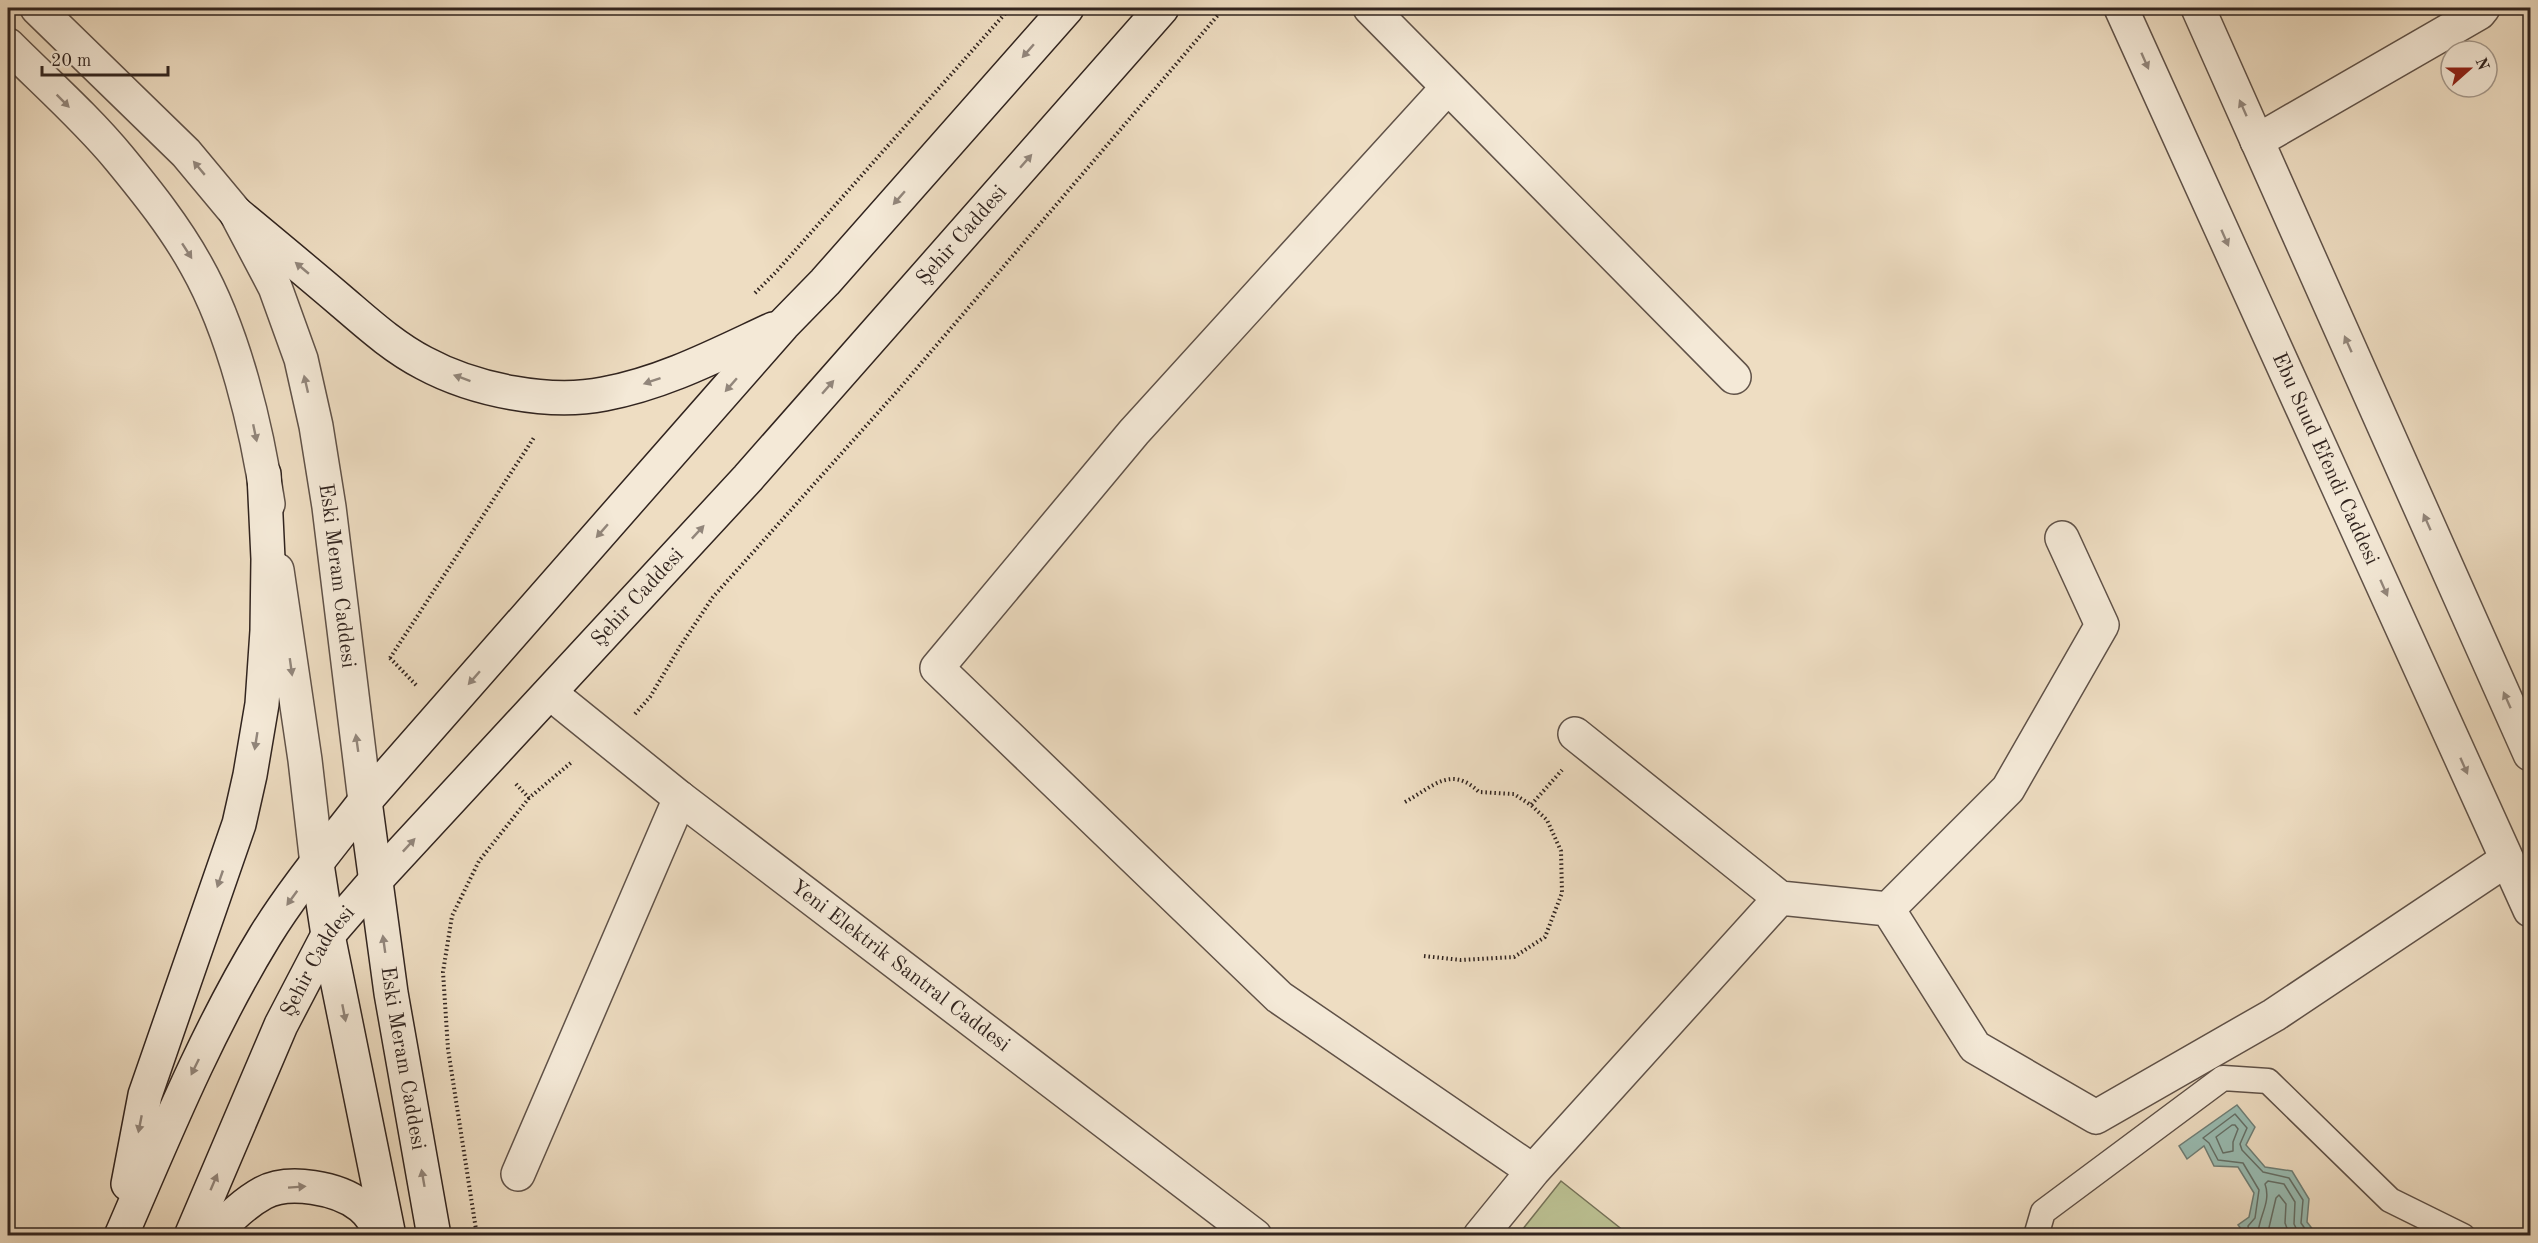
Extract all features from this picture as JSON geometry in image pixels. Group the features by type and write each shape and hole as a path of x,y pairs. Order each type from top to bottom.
{"street":[{"name":"Eski Meram Caddesi","path":"37,8 186,153 236,213 275,287 301,359 316,426 329,507 374,882 434,1236"},
{"path":"119,1236 183,1091 224,1007 266,934 365,801 783,325 825,282 1067,8"},
{"name":"Şehir Caddesi","path":"191,1236 281,1025 328,935 374,882 748,478 1162,8"},
{"path":"1370,8 1734,377"},
{"name":"Ebu Suud Efendi Caddesi","path":"2121,8 2530,910"},
{"path":"2198,8 2530,754"},
{"path":"2257,141 2479,13 2482,8"},
{"path":"8,45 118,156 160,210 197,266 226,334 249,406 264,474 328,935 389,1236"},
{"path":"1448,87 1134,432 937,668 1279,997 1533,1171"},
{"path":"236,213 388,340 424,363 466,380 518,393 559,399 603,394 641,385 706,360 783,325"},
{"path":"119,1236 145,1095 239,824 250,775 262,704 267,631 268,559 264,474"},
{"path":"1888,909 2008,789 2102,625 2062,538"},
{"name":"Yeni Elektrik Santral Caddesi","path":"550,693 680,798 1255,1236"},
{"path":"1580,738 1780,898 1888,909"},
{"path":"518,1174 680,798"},
{"path":"1888,909 1975,1047 2096,1117 2274,1015 2506,860"},
{"path":"1480,1236 1533,1171 1780,898"},
{"path":"213,1236 232,1214 264,1192 302,1185 337,1193 362,1206 383,1236"}],"lane":[{"path":"2036,1236 2043,1212 2223,1078 2268,1081 2390,1200 2463,1236"}],"path":[{"path":"1531,805 1580,738"},
{"path":"1405,802 1446,779 1466,780 1479,792 1514,794 1531,805 1547,820 1561,851 1562,893 1545,938 1514,957 1461,960 1424,956"},
{"path":"477,1236 448,1049 443,972 452,916 479,861 529,798"}],"green space":[{"path":"1561,1181 1629,1235 1518,1235"}],"water":[{"path":"2237,1105 2255,1127 2246,1145 2265,1167 2292,1171 2309,1199 2307,1222 2317,1235 2246,1235 2238,1225 2249,1217 2254,1193 2238,1167 2214,1166 2204,1146 2187,1159 2179,1146"}]}
